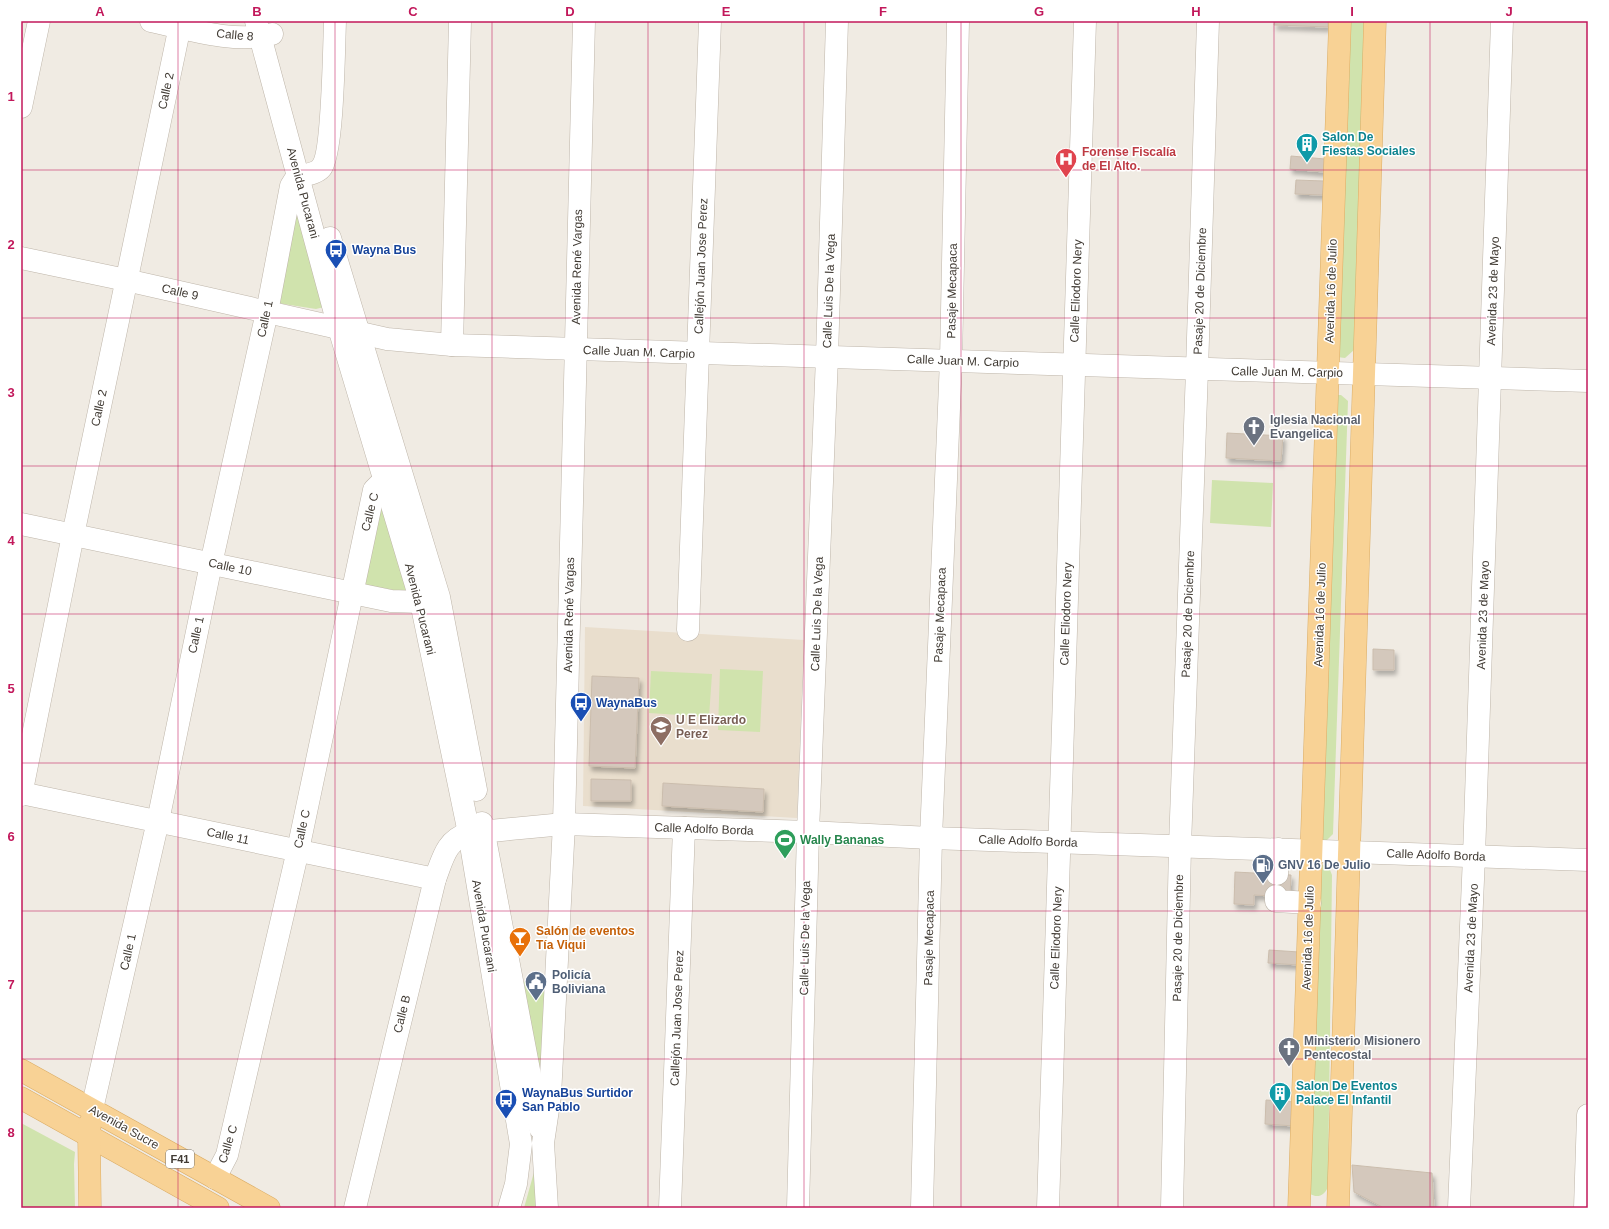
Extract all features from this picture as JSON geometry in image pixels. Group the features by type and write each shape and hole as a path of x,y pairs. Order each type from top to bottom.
{"main road":[{"name":"Avenida 16 de Julio","path":"1299,1208 1340,21"},
{"path":"1338,1208 1375,21"},
{"name":"Avenida Sucre","path":"21,1070 269,1208"},
{"name":"Avenida Sucre","path":"21,1098 218,1208"},
{"path":"90,1208 89,1136 92,1109"}],"street":[{"path":"21,107 38,21"},
{"name":"Calle 8","path":"151,21 180,24 236,37 264,28"},
{"name":"Calle 1","path":"92,1109 158,821 211,564 267,312 291,186 293,180 317,172 325,162 329,140 335,21"},
{"path":"452,345 460,21"},
{"name":"Avenida René Vargas","path":"547,1208 543,1143 550,1096 564,824 584,21"},
{"name":"Callejón Juan Jose Perez","path":"688,630 710,21"},
{"name":"Calle Luis De la Vega","path":"798,1208 808,832 827,357 837,21"},
{"name":"Pasaje Mecapaca","path":"922,1208 931,838 951,360 958,21"},
{"name":"Calle Eliodoro Nery","path":"1048,1208 1073,366 1085,21"},
{"name":"Pasaje 20 de Diciembre","path":"1172,1208 1180,846 1208,21"},
{"name":"Avenida 23 de Mayo","path":"1459,1208 1474,856 1502,21"},
{"name":"Calle 2","path":"21,794 73,535 180,24"},
{"name":"Avenida Pucarani","path":"264,28 349,330 430,600 476,832 543,1143"},
{"name":"Calle 9","path":"21,258 349,330"},
{"name":"Avenida Pucarani","path":"349,330 385,482 430,600"},
{"name":"Calle Juan M. Carpio","path":"349,330 387,339 452,345 575,350 951,360 1197,370 1328,372 1588,381"},
{"name":"Calle C","path":"216,1178 227,1155 298,850 351,593 374,490 385,482"},
{"name":"Calle 10","path":"21,524 391,601 430,600"},
{"name":"Calle 11","path":"21,794 435,878"},
{"name":"Calle Adolfo Borda","path":"476,832 564,824 1588,860"},
{"name":"Callejón Juan Jose Perez","path":"670,1208 684,828"},
{"name":"Avenida Pucarani","path":"476,832 521,1144 516,1184 509,1208"},
{"name":"Calle B","path":"354,1208 435,878 444,855 452,842 459,836 476,832"},
{"path":"1277,874 1278,849"},
{"path":"1276,896 1276,901 1310,903"},
{"path":"1585,1208 1588,1115"},
{"path":"521,1144 543,1143"}],"shaded area":[{"path":"585,627 804,640 797,818 583,806"}],"green space":[{"path":"1345,21 1367,21 1354,350 1345,358 1337,357"},
{"path":"298,215 324,307 316,309 277,303 295,217"},
{"path":"1335,395 1341,395 1348,401 1333,834 1326,841 1319,841"},
{"path":"1212,480 1273,483 1271,527 1210,523"},
{"path":"381,503 409,588 404,592 366,585 364,581"},
{"path":"720,669 763,671 760,732 718,730"},
{"path":"651,671 712,674 709,717 649,713"},
{"path":"1319,865 1325,865 1330,870 1332,875 1328,1187 1320,1196 1315,1196 1309,1193"},
{"path":"519,981 548,984 546,1103"},
{"path":"21,1123 75,1152 75,1208 21,1208"},
{"path":"536,1165 541,1208 524,1208"}],"building":[{"path":"1275,21 1328,21 1328,27 1274,25"},
{"name":"Salon De Fiestas Sociales","path":"1291,156 1325,159 1324,172 1290,169"},
{"path":"1296,180 1324,181 1323,195 1295,194"},
{"name":"Iglesia Nacional Evangelica","path":"1227,433 1283,436 1281,461 1226,458"},
{"path":"1373,649 1394,650 1394,670 1373,670"},
{"path":"592,676 639,678 635,768 589,766"},
{"path":"591,779 631,780 631,801 591,801"},
{"path":"663,783 764,789 763,812 662,806"},
{"name":"GNV 16 De Julio","path":"1235,872 1291,875 1290,897 1254,895 1254,905 1234,904"},
{"path":"1269,950 1299,952 1299,965 1268,963"},
{"name":"Salon De Eventos Palace El Infantil","path":"1266,1100 1295,1102 1294,1126 1265,1124"},
{"path":"1352,1165 1432,1173 1434,1208 1384,1208 1354,1192"}],"place":[{"name":"Salon De Fiestas Sociales","path":"1307,164"},
{"name":"Forense Fiscalía de El Alto.","path":"1066,178"},
{"name":"Wayna Bus","path":"336,270"},
{"name":"Iglesia Nacional Evangelica","path":"1254,446"},
{"name":"WaynaBus","path":"581,722"},
{"name":"U E Elizardo Perez","path":"661,746"},
{"name":"Wally Bananas","path":"785,860"},
{"name":"GNV 16 De Julio","path":"1263,884"},
{"name":"Salón de eventos Tía Viqui","path":"520,958"},
{"name":"Policía Boliviana","path":"536,1002"},
{"name":"Ministerio Misionero Pentecostal","path":"1289,1068"},
{"name":"Salon De Eventos Palace El Infantil","path":"1280,1112"},
{"name":"WaynaBus Surtidor San Pablo","path":"506,1120"}]}
